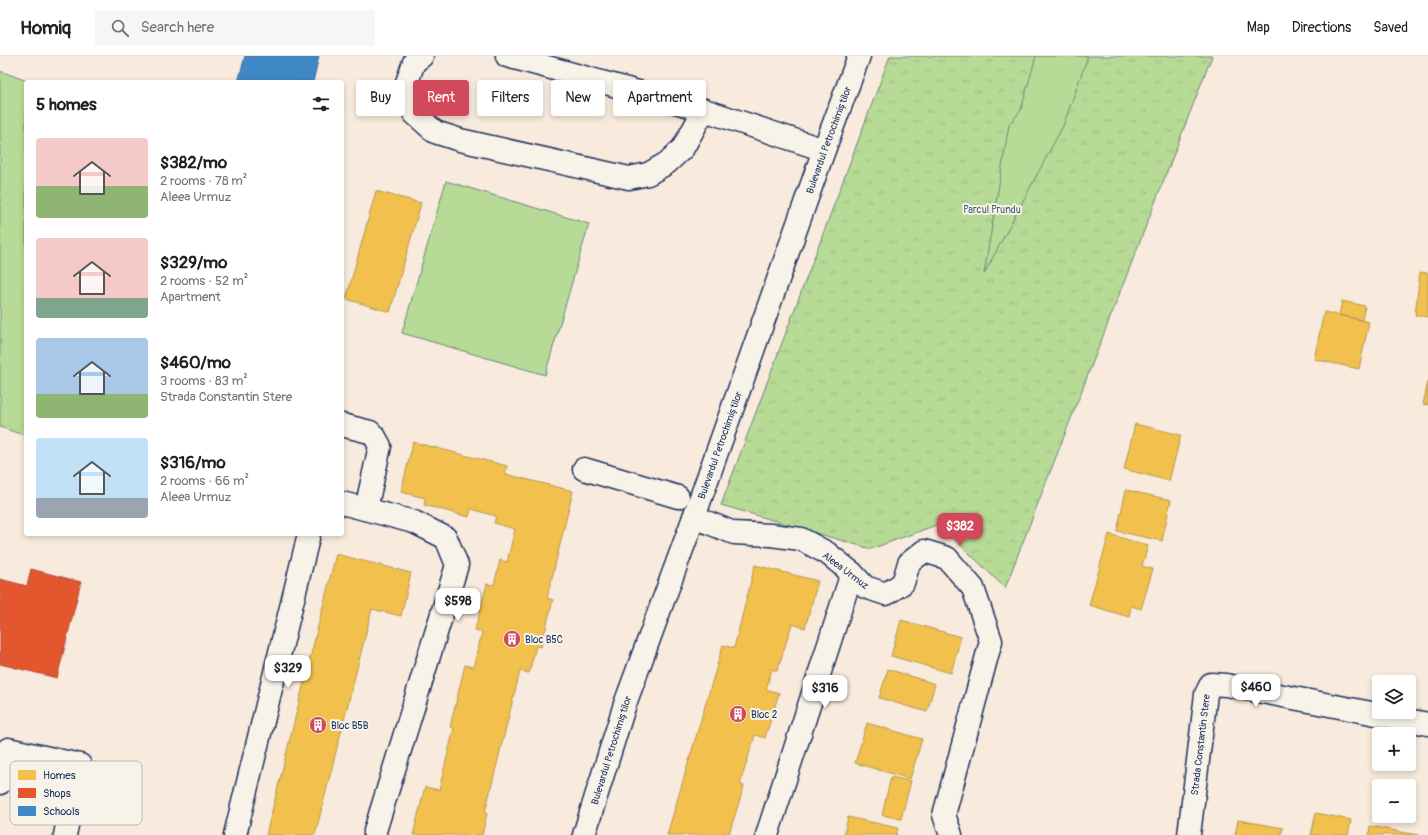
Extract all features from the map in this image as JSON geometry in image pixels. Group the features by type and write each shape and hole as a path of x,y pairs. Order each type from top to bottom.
{"street":[{"path":"422,56 414,62 405,88 414,113 435,132 460,140 629,178 648,174 667,163 683,148 701,116"},
{"path":"507,56 613,85"},
{"name":"Bulevardul Petrochimiștilor","path":"584,835 625,704 694,517 716,451 859,56"},
{"path":"706,111 824,150"},
{"path":"344,426 370,432 380,446 366,509"},
{"path":"584,469 678,496"},
{"path":"344,504 414,522 446,538 457,565 375,835"},
{"name":"Aleea Urmuz","path":"694,517 734,533 771,535 801,539 827,553 852,573 865,587 886,594 903,583 909,563 924,551 947,558 973,588 991,641 944,815 951,835"},
{"path":"235,835 309,536"},
{"path":"767,835 852,573"},
{"name":"Strada Constantin Stere","path":"1189,835 1206,694 1212,684 1226,685 1428,724"},
{"path":"0,783 8,749 62,761"},
{"path":"65,835 67,825"}],"green space":[{"name":"Parcul Prundu","path":"890,56 1212,56 1005,588 939,524 871,549 721,505"},
{"path":"1036,56 1088,56 1063,126 984,274 1009,125 1021,110"},
{"path":"0,71 25,80 24,435 0,427"},
{"path":"446,181 589,224 545,375 402,333"}],"building: Homes":[{"path":"376,191 421,203 390,312 346,299"},
{"path":"1420,272 1428,273 1428,317 1415,315"},
{"path":"1342,301 1365,306 1362,320 1339,315"},
{"path":"1324,312 1369,322 1359,369 1314,359"},
{"path":"1428,382 1428,405 1423,404"},
{"path":"1135,424 1181,435 1169,481 1124,469"},
{"name":"Bloc B5C","path":"413,442 507,466 505,474 573,491 547,598 553,600 541,647 536,646 529,673 520,671 485,812 487,813 482,835 413,835 425,787 439,790 454,728 450,727 465,665 474,667 482,632 475,630 487,584 494,585 500,560 507,562 515,529 494,523 496,516 471,509 469,517 424,505 425,498 401,492"},
{"path":"1126,490 1171,500 1162,541 1117,531"},
{"path":"1109,534 1148,546 1142,566 1153,569 1141,609 1131,606 1129,617 1089,605"},
{"name":"Bloc B5B","path":"336,554 411,573 401,616 372,609 315,835 266,835"},
{"name":"Bloc 2","path":"755,565 818,581 805,628 792,624 777,671 772,669 766,689 779,693 765,738 755,735 740,784 744,786 729,834 723,832 722,835 667,835 723,645 734,648"},
{"path":"901,620 961,637 951,673 891,656"},
{"path":"888,669 935,684 927,712 879,698"},
{"path":"867,723 922,739 910,779 855,763"},
{"path":"891,777 911,781 901,819 882,815"},
{"path":"1316,813 1351,820 1348,835 1311,835"},
{"path":"848,817 898,828 896,835 844,835"},
{"path":"1238,820 1283,828 1281,835 1235,835"},
{"path":"1370,826 1418,835 1369,835"}],"building: Shops":[{"path":"31,569 81,582 57,678 0,664 0,579 27,586"}],"building: Schools":[{"path":"245,56 319,56 313,80 239,80"}],"place":[{"name":"Bloc B5C","path":"512,639"},
{"name":"Bloc 2","path":"738,714"},
{"name":"Bloc B5B","path":"318,725"}]}
